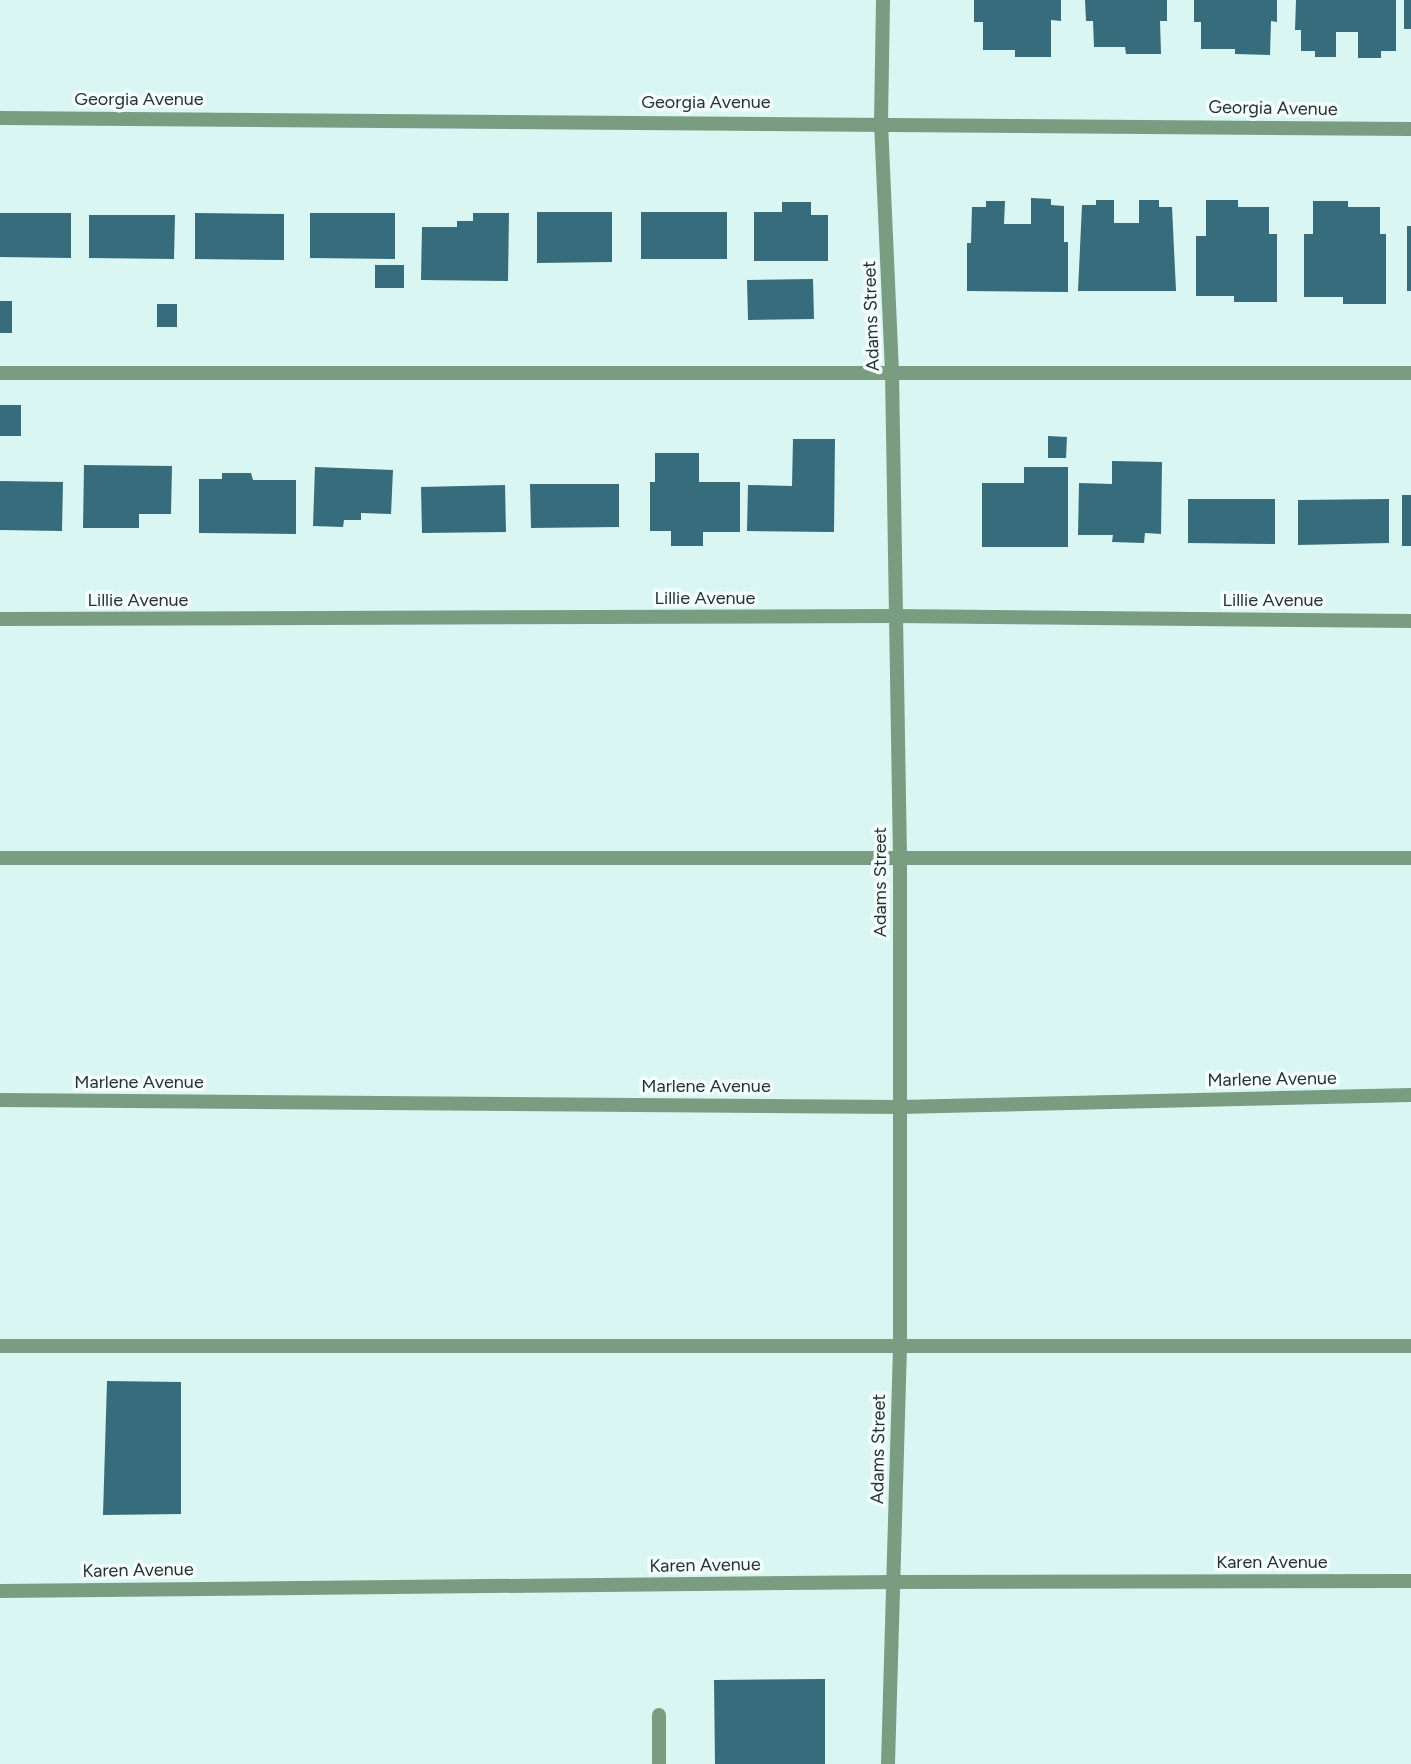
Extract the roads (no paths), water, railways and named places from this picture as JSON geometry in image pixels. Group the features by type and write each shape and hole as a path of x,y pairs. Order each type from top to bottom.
{"street":[{"name":"Adams Street","path":"883,0 881,123 892,372 900,858 900,1347 888,1764"},
{"name":"Georgia Avenue","path":"0,118 1411,129"},
{"path":"0,373 1411,373"},
{"name":"Lillie Avenue","path":"0,619 894,616 1411,621"},
{"path":"0,858 1411,858"},
{"name":"Marlene Avenue","path":"0,1100 900,1107 1411,1095"},
{"path":"0,1346 1411,1346"},
{"name":"Karen Avenue","path":"0,1591 895,1582 1411,1581"},
{"path":"659,1715 659,1764"}]}
